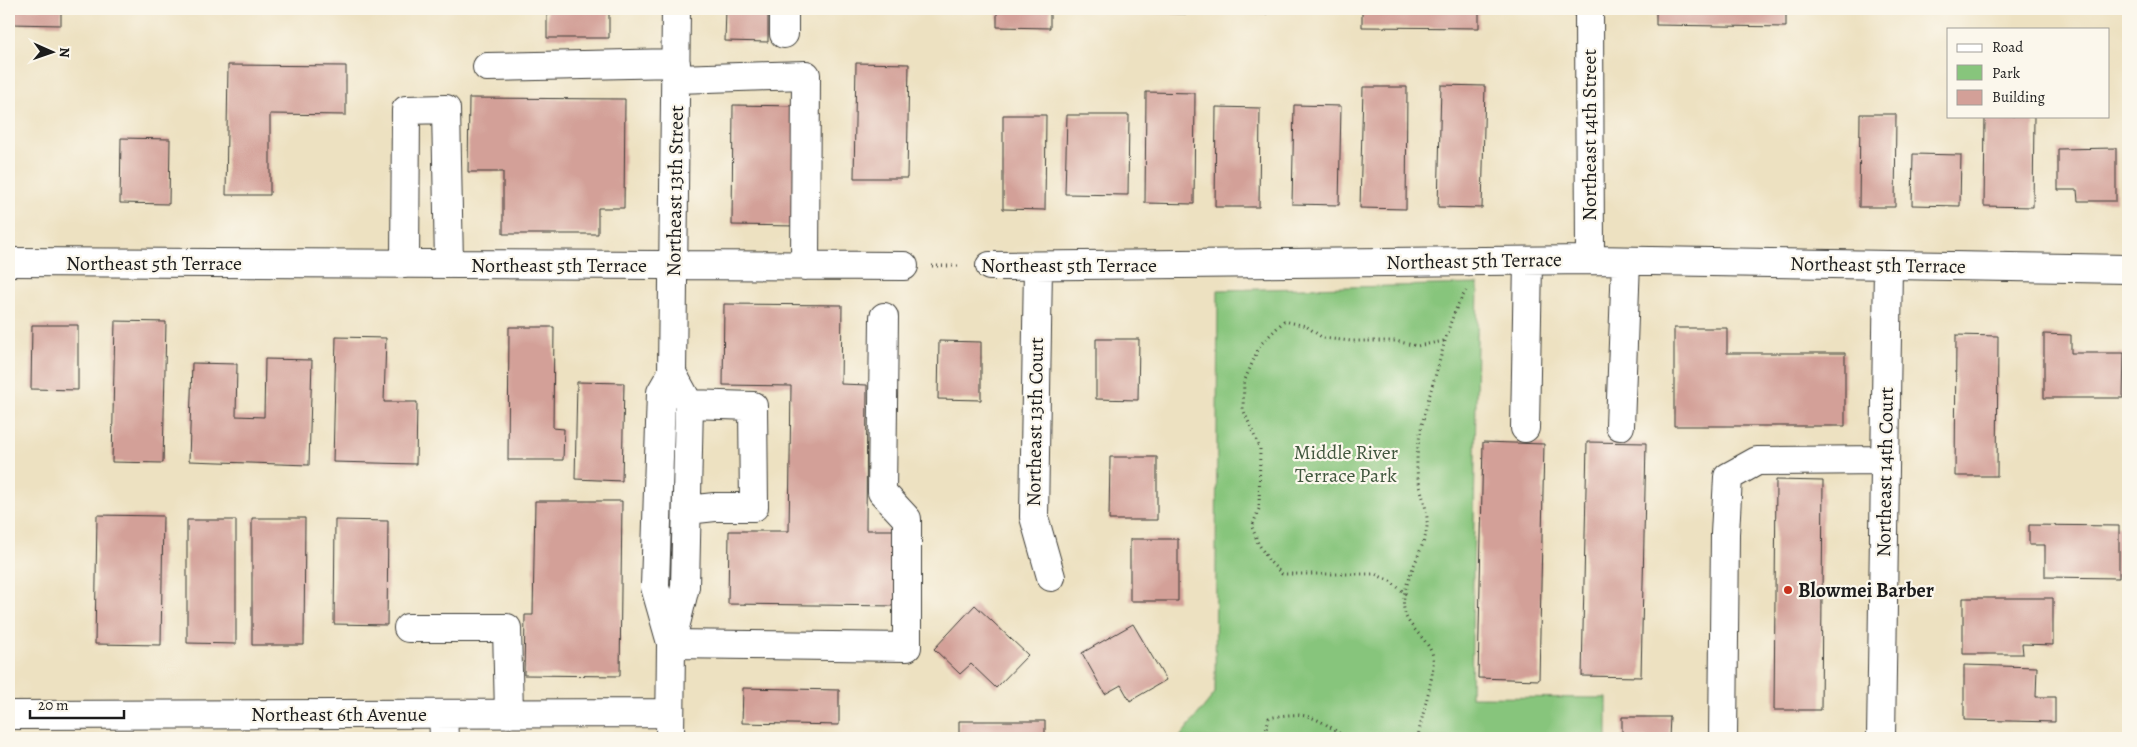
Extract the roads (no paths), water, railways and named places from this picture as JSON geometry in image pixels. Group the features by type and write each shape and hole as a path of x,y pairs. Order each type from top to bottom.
{"street":[{"name":"Northeast 13th Street","path":"670,726 671,644 685,587 689,404 672,373 676,9"},
{"name":"Northeast 14th Street","path":"1589,9 1590,260"},
{"path":"487,66 806,75 805,266"},
{"path":"405,264 406,110 446,109 449,264"},
{"name":"Northeast 5th Terrace","path":"990,266 1590,260 2128,269"},
{"path":"1525,428 1528,261"},
{"path":"1620,426 1626,261"},
{"name":"Northeast 5th Terrace","path":"9,262 904,266"},
{"name":"Northeast 13th Court","path":"1038,266 1034,517 1051,577"},
{"name":"Northeast 14th Court","path":"1882,738 1888,266"},
{"path":"671,644 907,647 907,519 882,492 884,317"},
{"name":"Northeast 13th Street","path":"671,644 655,587 660,392 672,373"},
{"path":"687,510 716,507 754,507 753,406 689,404"},
{"path":"1723,738 1725,534 1728,477 1757,462 1885,460"},
{"path":"408,628 507,628 509,714"},
{"name":"Northeast 6th Avenue","path":"9,715 444,726 509,714 670,726"}],"place":[{"name":"Blowmei Barber","path":"1788,590"}],"park label":[{"name":"Middle River Terrace Park","path":"1346,464"}]}
